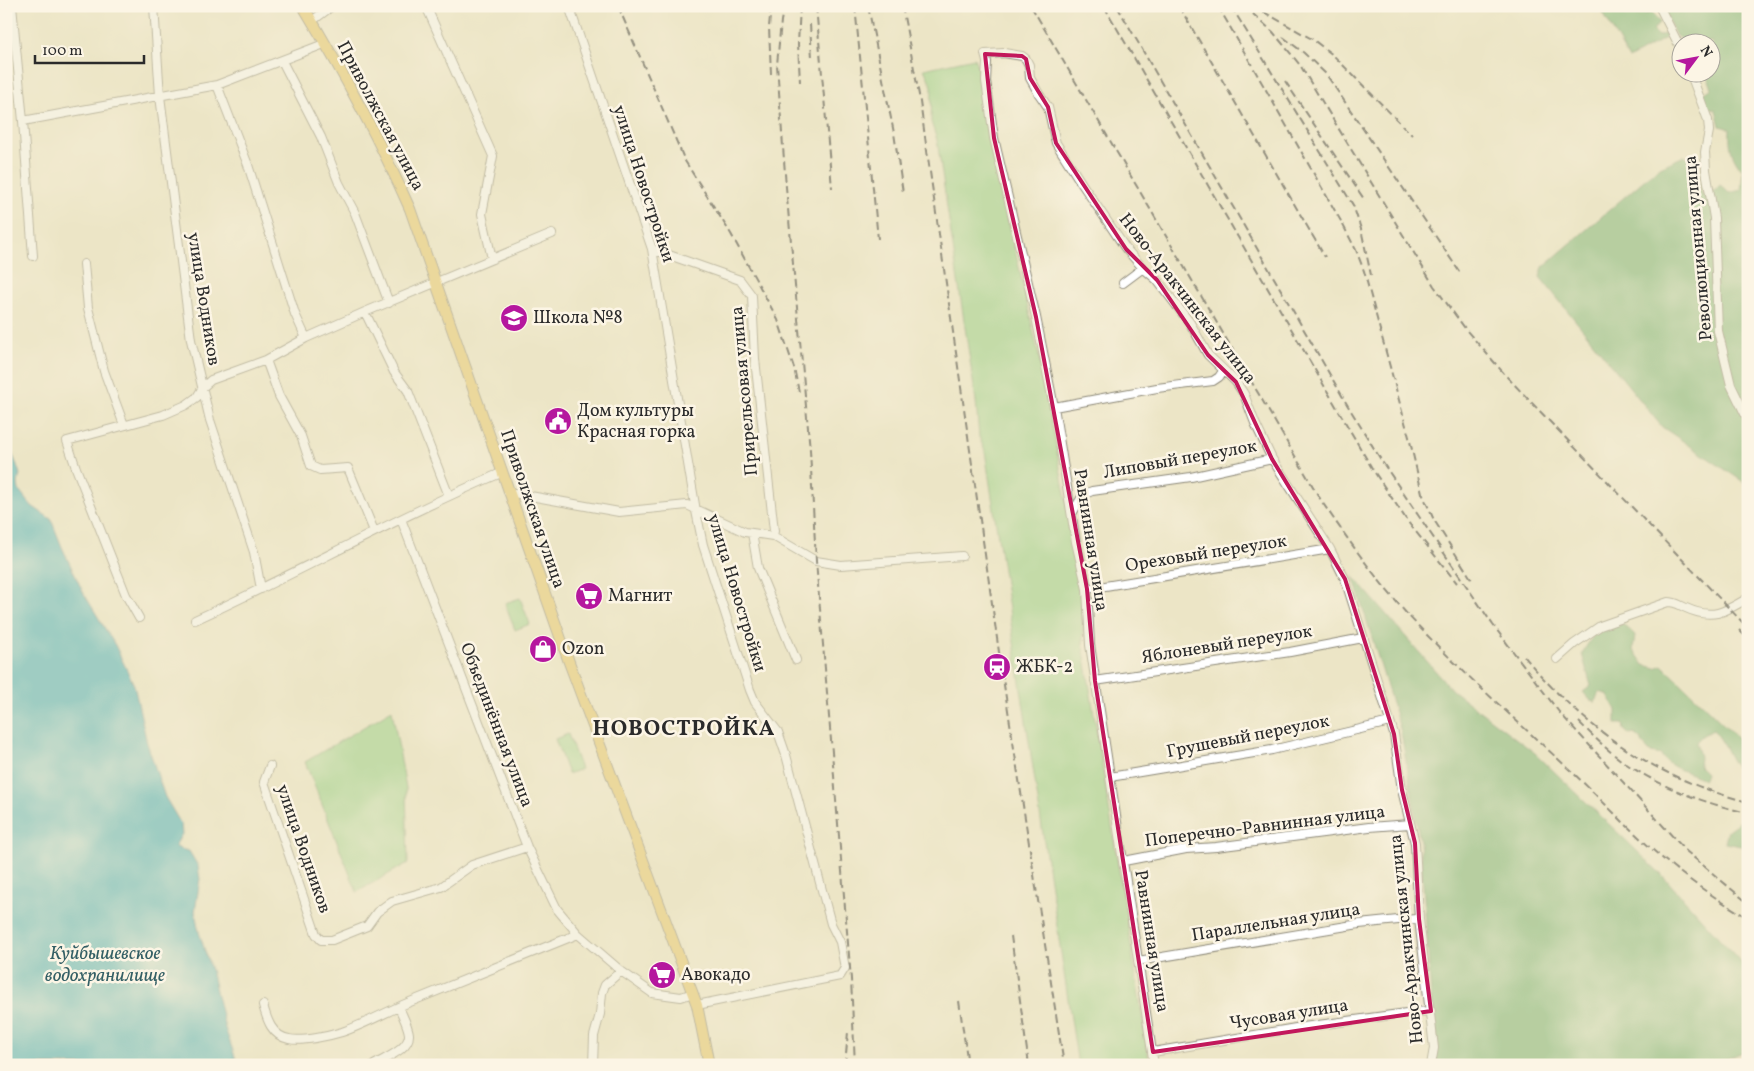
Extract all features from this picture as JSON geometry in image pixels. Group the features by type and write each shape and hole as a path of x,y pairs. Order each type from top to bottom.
{"main road":[{"name":"Приволжская улица","path":"303,6 356,98 386,155 410,209 572,671 693,993 709,1065"}],"street":[{"path":"12,6 33,256"},
{"name":"улица Водников","path":"154,6 160,96 190,340 210,420 254,552 261,589"},
{"path":"312,21 332,6"},
{"path":"426,6 493,156 482,214 492,259"},
{"name":"улица Новостройки","path":"569,6 652,249 703,545 750,690 756,702 778,732 786,755 831,924 840,942 845,968 840,976 697,1005"},
{"path":"1659,6 1672,32"},
{"path":"23,122 217,85 324,44"},
{"name":"Ново-Аракчинская улица","path":"986,54 1004,53 1022,56 1026,59 1029,65 1030,78 1048,107 1056,143 1126,249 1157,280 1190,323 1208,355 1236,382 1244,394 1272,459 1330,549 1345,579 1394,734 1402,790 1416,843 1419,919 1434,1048 1431,1065"},
{"name":"Равнинная улица","path":"986,54 986,81 994,138 1036,317 1054,407 1076,542 1087,589 1090,645 1095,681 1154,1065"},
{"path":"282,61 321,137 339,183 355,213 389,303"},
{"name":"Революционная улица","path":"1694,82 1708,120 1709,131 1705,152 1714,218 1718,331 1731,385 1748,420"},
{"path":"217,85 248,165 295,314 306,338"},
{"path":"138,618 126,595 76,468 67,440 163,415 186,405 211,380 266,360 306,338 365,312 552,234"},
{"name":"Прирельсовая улица","path":"652,249 740,280 752,296 755,359 774,531 773,536"},
{"path":"84,264 88,308 102,362 124,425"},
{"path":"1123,283 1143,268"},
{"path":"365,312 394,372 408,391 449,496"},
{"path":"266,360 279,396 301,436 311,466 320,470 348,468 374,531"},
{"path":"1054,407 1157,388 1213,381 1223,371"},
{"name":"Липовый переулок","path":"1072,512 1083,495 1092,490 1191,477 1272,459"},
{"path":"195,620 261,589 374,531 501,472"},
{"path":"508,492 619,512 687,506 745,532 773,536 816,561 841,565 962,556"},
{"name":"Объединённая улица","path":"401,519 526,847 557,909 578,934 652,993 681,997 693,993"},
{"path":"752,533 758,568 796,660"},
{"name":"Ореховый переулок","path":"1087,589 1330,549"},
{"path":"1557,659 1574,644 1600,626 1668,602 1675,602 1700,613 1712,615 1721,614 1748,598"},
{"name":"Яблоневый переулок","path":"1095,681 1290,652 1363,638"},
{"name":"Грушевый переулок","path":"1110,778 1272,750 1390,722"},
{"name":"улица Водников","path":"270,766 264,782 316,934 321,940 332,940 367,926 377,912 392,901 441,887 472,865 526,847"},
{"name":"Поперечно-Равнинная улица","path":"1124,862 1186,849 1410,824"},
{"name":"Параллельная улица","path":"1138,961 1359,924 1419,919"},
{"path":"263,1005 273,1030 279,1036 290,1040 304,1040 341,1032 578,934"},
{"path":"593,1065 594,1036 600,1014 602,993 605,985 621,970"},
{"path":"374,1065 400,1050 407,1042 409,1034 399,1007"},
{"name":"Чусовая улица","path":"1152,1052 1316,1025 1431,1011"}],"highlighted area":[{"path":"985,54 1022,56 1026,59 1030,78 1048,107 1056,143 1126,249 1157,280 1208,355 1236,382 1272,459 1345,579 1394,734 1402,790 1415,843 1419,919 1431,1011 1153,1052 1095,681 1087,589 1036,317 994,138"}],"green space":[{"path":"1599,6 1642,6 1640,11 1644,14 1651,12 1660,22 1653,31 1658,36 1667,33 1669,36 1629,59"},
{"path":"1661,6 1748,6 1748,89 1746,97 1748,122 1748,488 1742,481 1662,427 1540,277 1543,267 1658,168 1684,156 1694,162 1702,194 1714,191 1720,185 1729,193 1741,190 1743,171 1732,152 1730,129 1720,126 1716,110 1707,106 1702,95 1712,88 1710,82 1722,82 1722,32 1674,32"},
{"path":"974,58 984,82 990,139 1038,352 1083,589 1083,645 1150,1065 1078,1065 985,451 979,437 976,401 937,140 931,122 932,86 924,69"},
{"path":"1353,576 1452,690 1535,753 1663,876 1748,970 1748,1037 1743,1052 1712,1065 1436,1065 1420,842 1401,732"},
{"path":"520,598 530,624 515,630 505,603"},
{"path":"1623,624 1635,635 1633,649 1644,665 1656,668 1662,665 1748,748 1748,769 1736,767 1720,738 1713,730 1703,735 1696,742 1700,757 1699,766 1706,773 1704,779 1680,770 1664,760 1661,755 1651,753 1635,734 1630,735 1624,730 1623,724 1616,724 1616,710 1607,694 1599,692 1595,702 1591,701 1583,692 1591,686 1582,654 1586,647 1602,629"},
{"path":"392,710 406,788 408,863 357,892 305,762"},
{"path":"568,734 581,769 568,774 555,739"},
{"path":"1739,822 1748,824 1748,852 1742,846 1725,843 1728,830"}],"water":[{"name":"Куйбышевское водохранилище","path":"6,439 20,474 19,490 32,506 51,519 83,592 115,645 134,685 147,743 165,797 181,824 182,834 175,846 189,851 198,866 200,879 195,912 199,932 211,970 225,1028 238,1065 6,1065"}],"railway":[{"path":"618,6 685,161 731,234 778,320 794,368 799,392"},
{"path":"771,6 769,27 771,74"},
{"path":"784,6 777,65 810,450 816,561 851,979 855,1065"},
{"path":"800,6 798,44 800,82"},
{"path":"816,6 832,188"},
{"path":"855,6 878,239"},
{"path":"868,6 894,133 903,193"},
{"path":"902,6 919,95 1001,666 1064,1065"},
{"path":"1031,6 1322,502 1396,601 1446,655 1642,840 1686,877 1748,918"},
{"path":"1104,6 1373,470 1408,522 1457,583"},
{"path":"1117,6 1348,406 1383,463 1493,625 1559,712 1686,851 1748,903"},
{"path":"1179,6 1325,257"},
{"path":"1218,6 1356,250 1364,271 1409,437 1422,493 1434,520 1472,580"},
{"path":"1231,6 1353,205 1361,229 1371,275"},
{"path":"1244,6 1273,32 1300,65 1434,286 1467,331 1508,378 1748,628"},
{"path":"1253,6 1312,39 1333,55 1412,135"},
{"path":"810,24 812,58"},
{"path":"1283,37 1304,53 1326,74 1461,274"},
{"path":"1285,81 1364,199"},
{"path":"1739,630 1748,639"},
{"path":"1524,656 1547,683 1572,707 1624,748 1652,765 1682,779 1714,792 1748,802"},
{"path":"1579,722 1617,757 1644,775 1687,795 1748,813"},
{"path":"1011,936 1029,1065"},
{"path":"959,1001 968,1065"},
{"path":"845,1065 848,1032"}],"place":[{"name":"Школа №8","path":"514,318"},
{"name":"Дом культуры Красная горка","path":"558,421"},
{"name":"Магнит","path":"589,596"},
{"name":"Ozon","path":"543,649"},
{"name":"ЖБК-2","path":"997,667"},
{"name":"Авокадо","path":"662,975"}],"district":[{"name":"НОВОСТРОЙКА","path":"684,729"}]}
